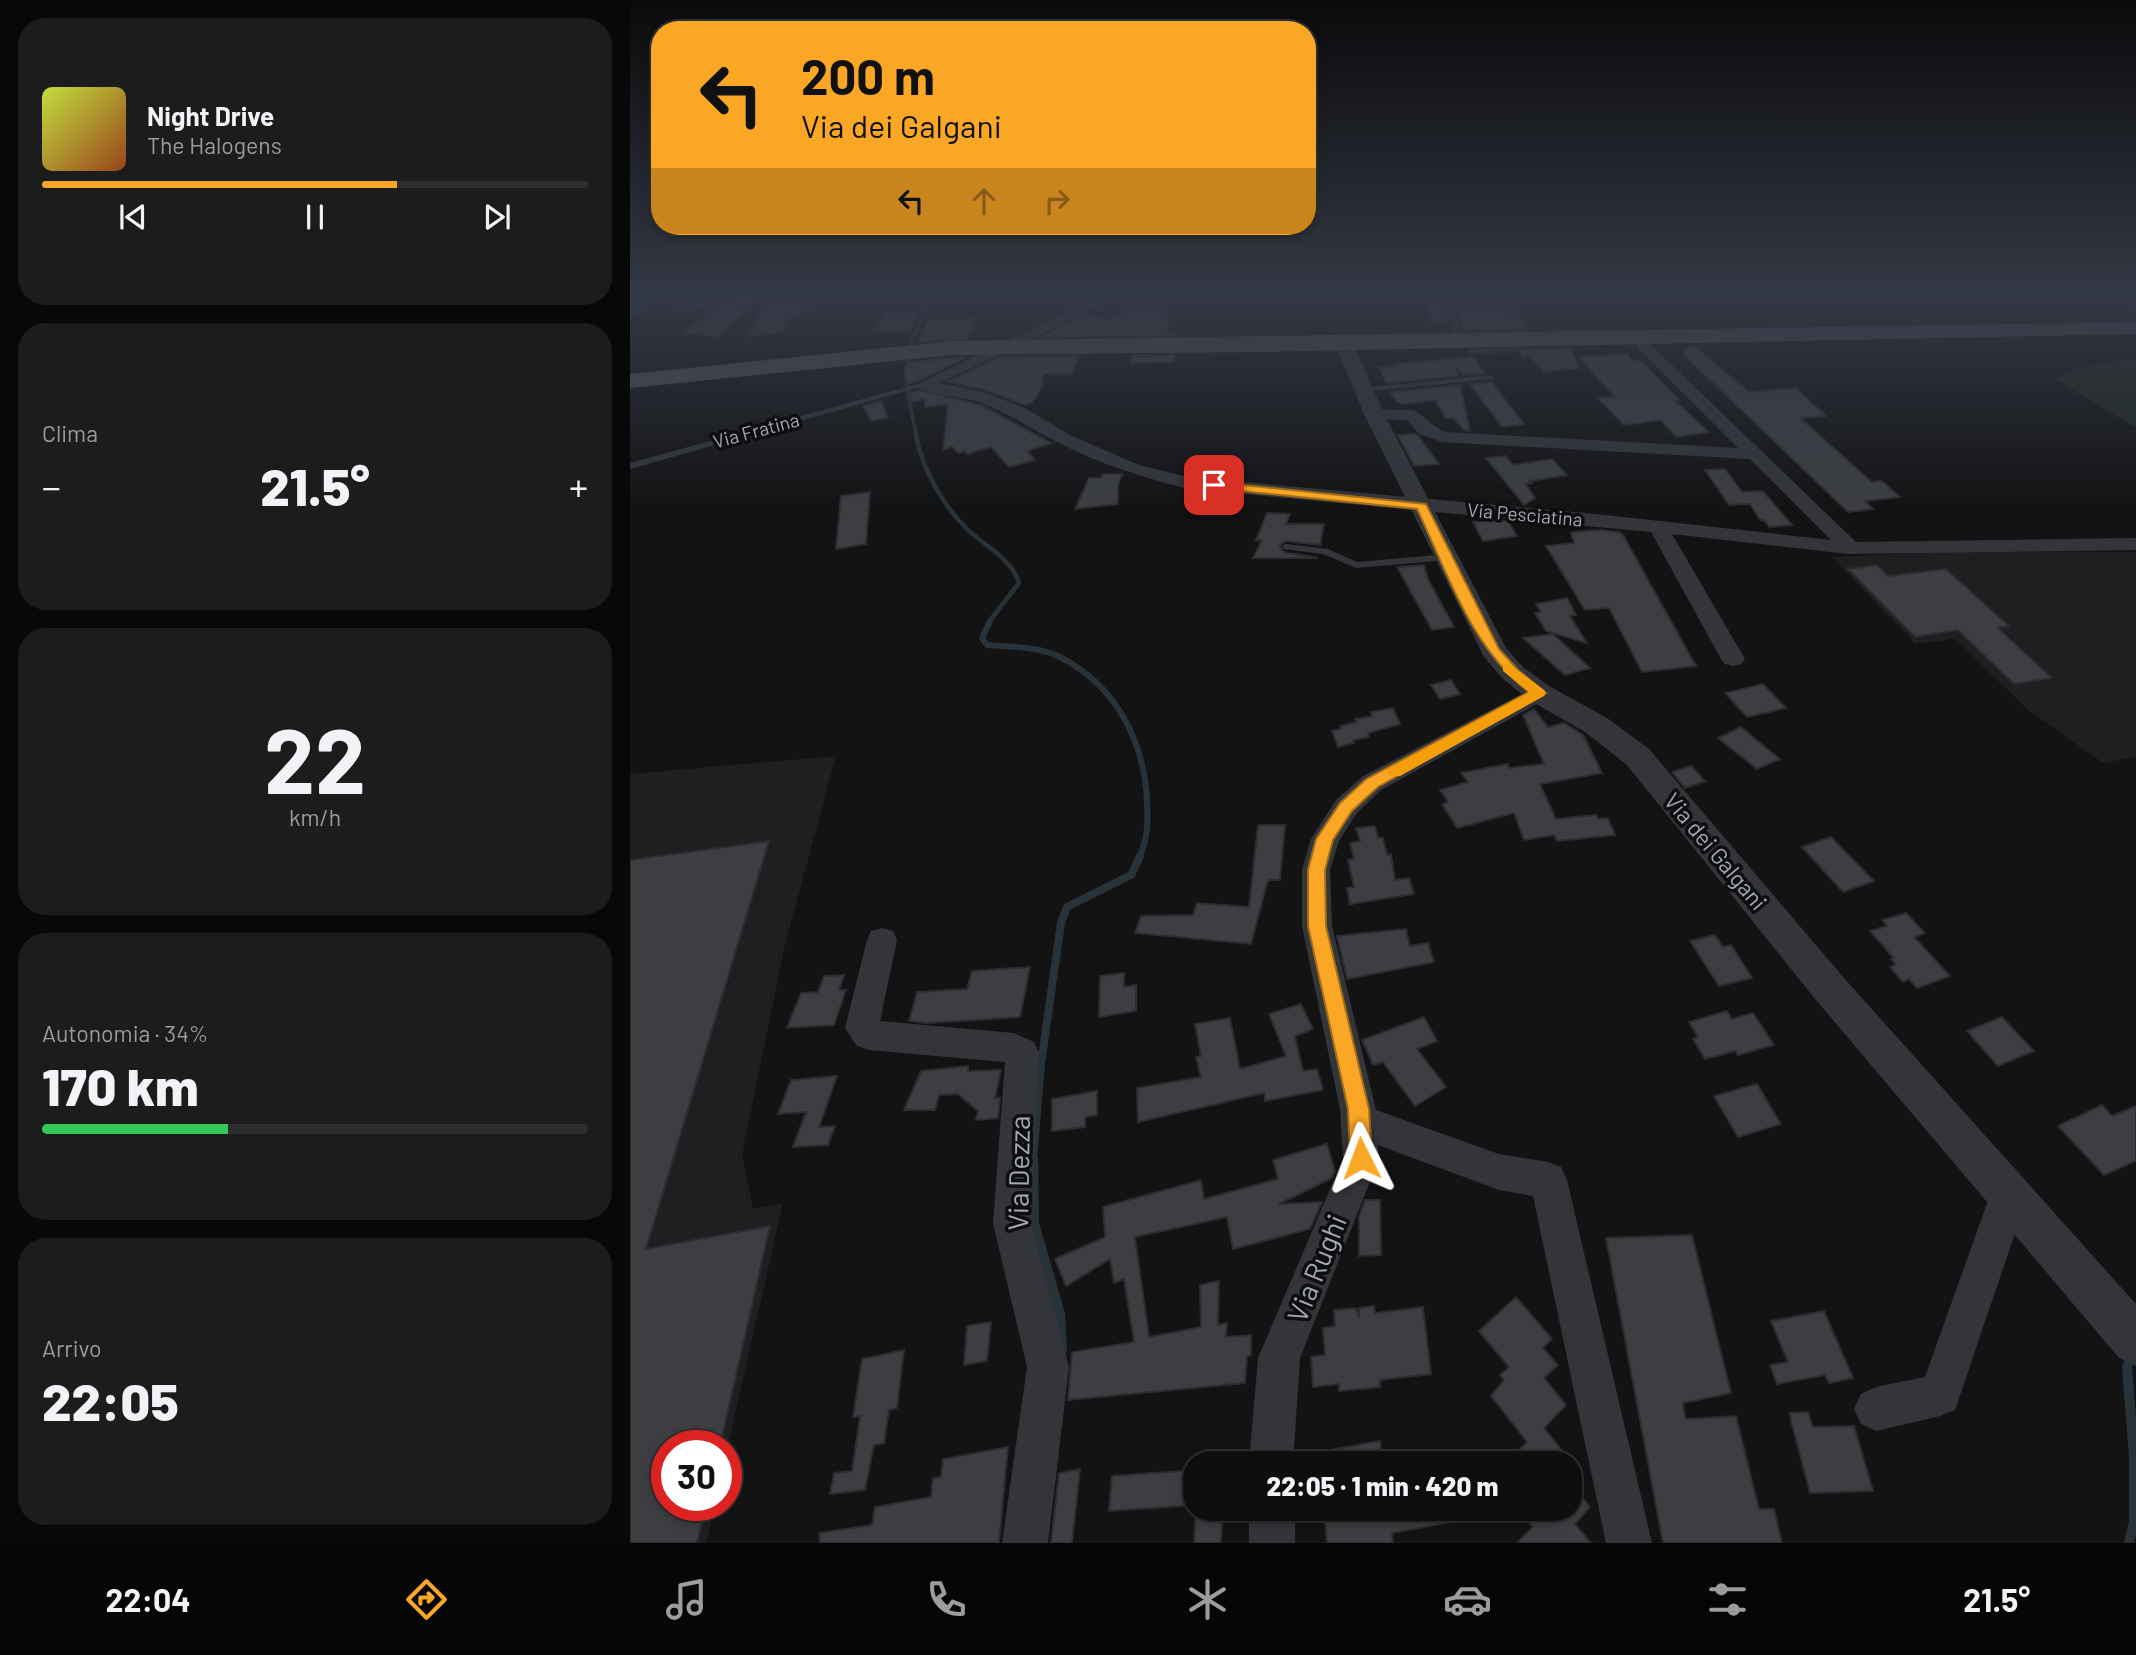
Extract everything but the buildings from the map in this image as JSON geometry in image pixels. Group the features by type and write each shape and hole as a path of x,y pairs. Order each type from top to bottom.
{"main road":[{"path":"630,379 779,365"}],"street":[{"path":"919,386 969,365"},
{"name":"Via dei Galgani","path":"1353,365 1368,402 1493,651 1513,673 1539,693 1596,725 1638,758 1830,989 2129,1333"},
{"path":"1664,365 1852,548"},
{"name":"Via Pesciatina","path":"919,386 978,395 1019,412 1065,439 1133,469 1188,483 1852,548 2136,544"},
{"path":"1368,402 1412,415 1425,430 1442,437 1756,454"},
{"path":"1658,527 1733,659"},
{"name":"Via Rughi","path":"1272,1451 1279,1358 1361,1158 1359,1121 1317,926 1317,870 1325,839 1346,807 1372,783 1539,693"},
{"name":"Via Dezza","path":"882,940 862,1028 868,1035 1014,1048 1022,1053 1012,1223 1048,1367 1026,1543"},
{"path":"1359,1121 1499,1172 1548,1180 1629,1543"},
{"path":"1876,1409 1940,1395 2009,1195"},
{"path":"1272,1521 1272,1543"}],"lane":[{"path":"1368,402 1490,377"},
{"name":"Via Fratina","path":"630,466 919,386"},
{"path":"1286,547 1325,551 1356,565 1447,557"}],"shaded area":[{"path":"2095,365 2136,365 2136,428 2055,379 2069,370"},
{"path":"1956,551 2136,552 2136,757 2103,763 2028,710 1955,639 1915,644 1832,557"},
{"path":"836,756 785,945 742,1154 753,1209 783,1203 731,1430 651,1430 651,1521 711,1521 706,1543 630,1543 630,774"}],"waterway":[{"path":"907,365 907,389 917,438"},
{"path":"916,436 929,474 942,499 968,530 1005,560 1016,575 1019,583 988,623"},
{"path":"990,621 982,638 987,645 1034,649 1060,657 1097,683 1123,717 1133,736 1145,778 1147,823 1139,858"},
{"path":"1033,1159 1041,1064 1061,923 1067,907 1131,875 1140,856"},
{"path":"1033,1159 1034,1223 1060,1314 1062,1350"},
{"path":"2129,1543 2134,1521 2134,1456 2127,1367 2136,1344"}],"slow traffic":[{"path":"1395,772 1539,693 1508,668"}],"route":[{"path":"1214,485 1422,506 1493,651 1513,673 1539,693 1372,783 1346,807 1325,839 1317,870 1317,926 1358,1109 1361,1158"}]}
